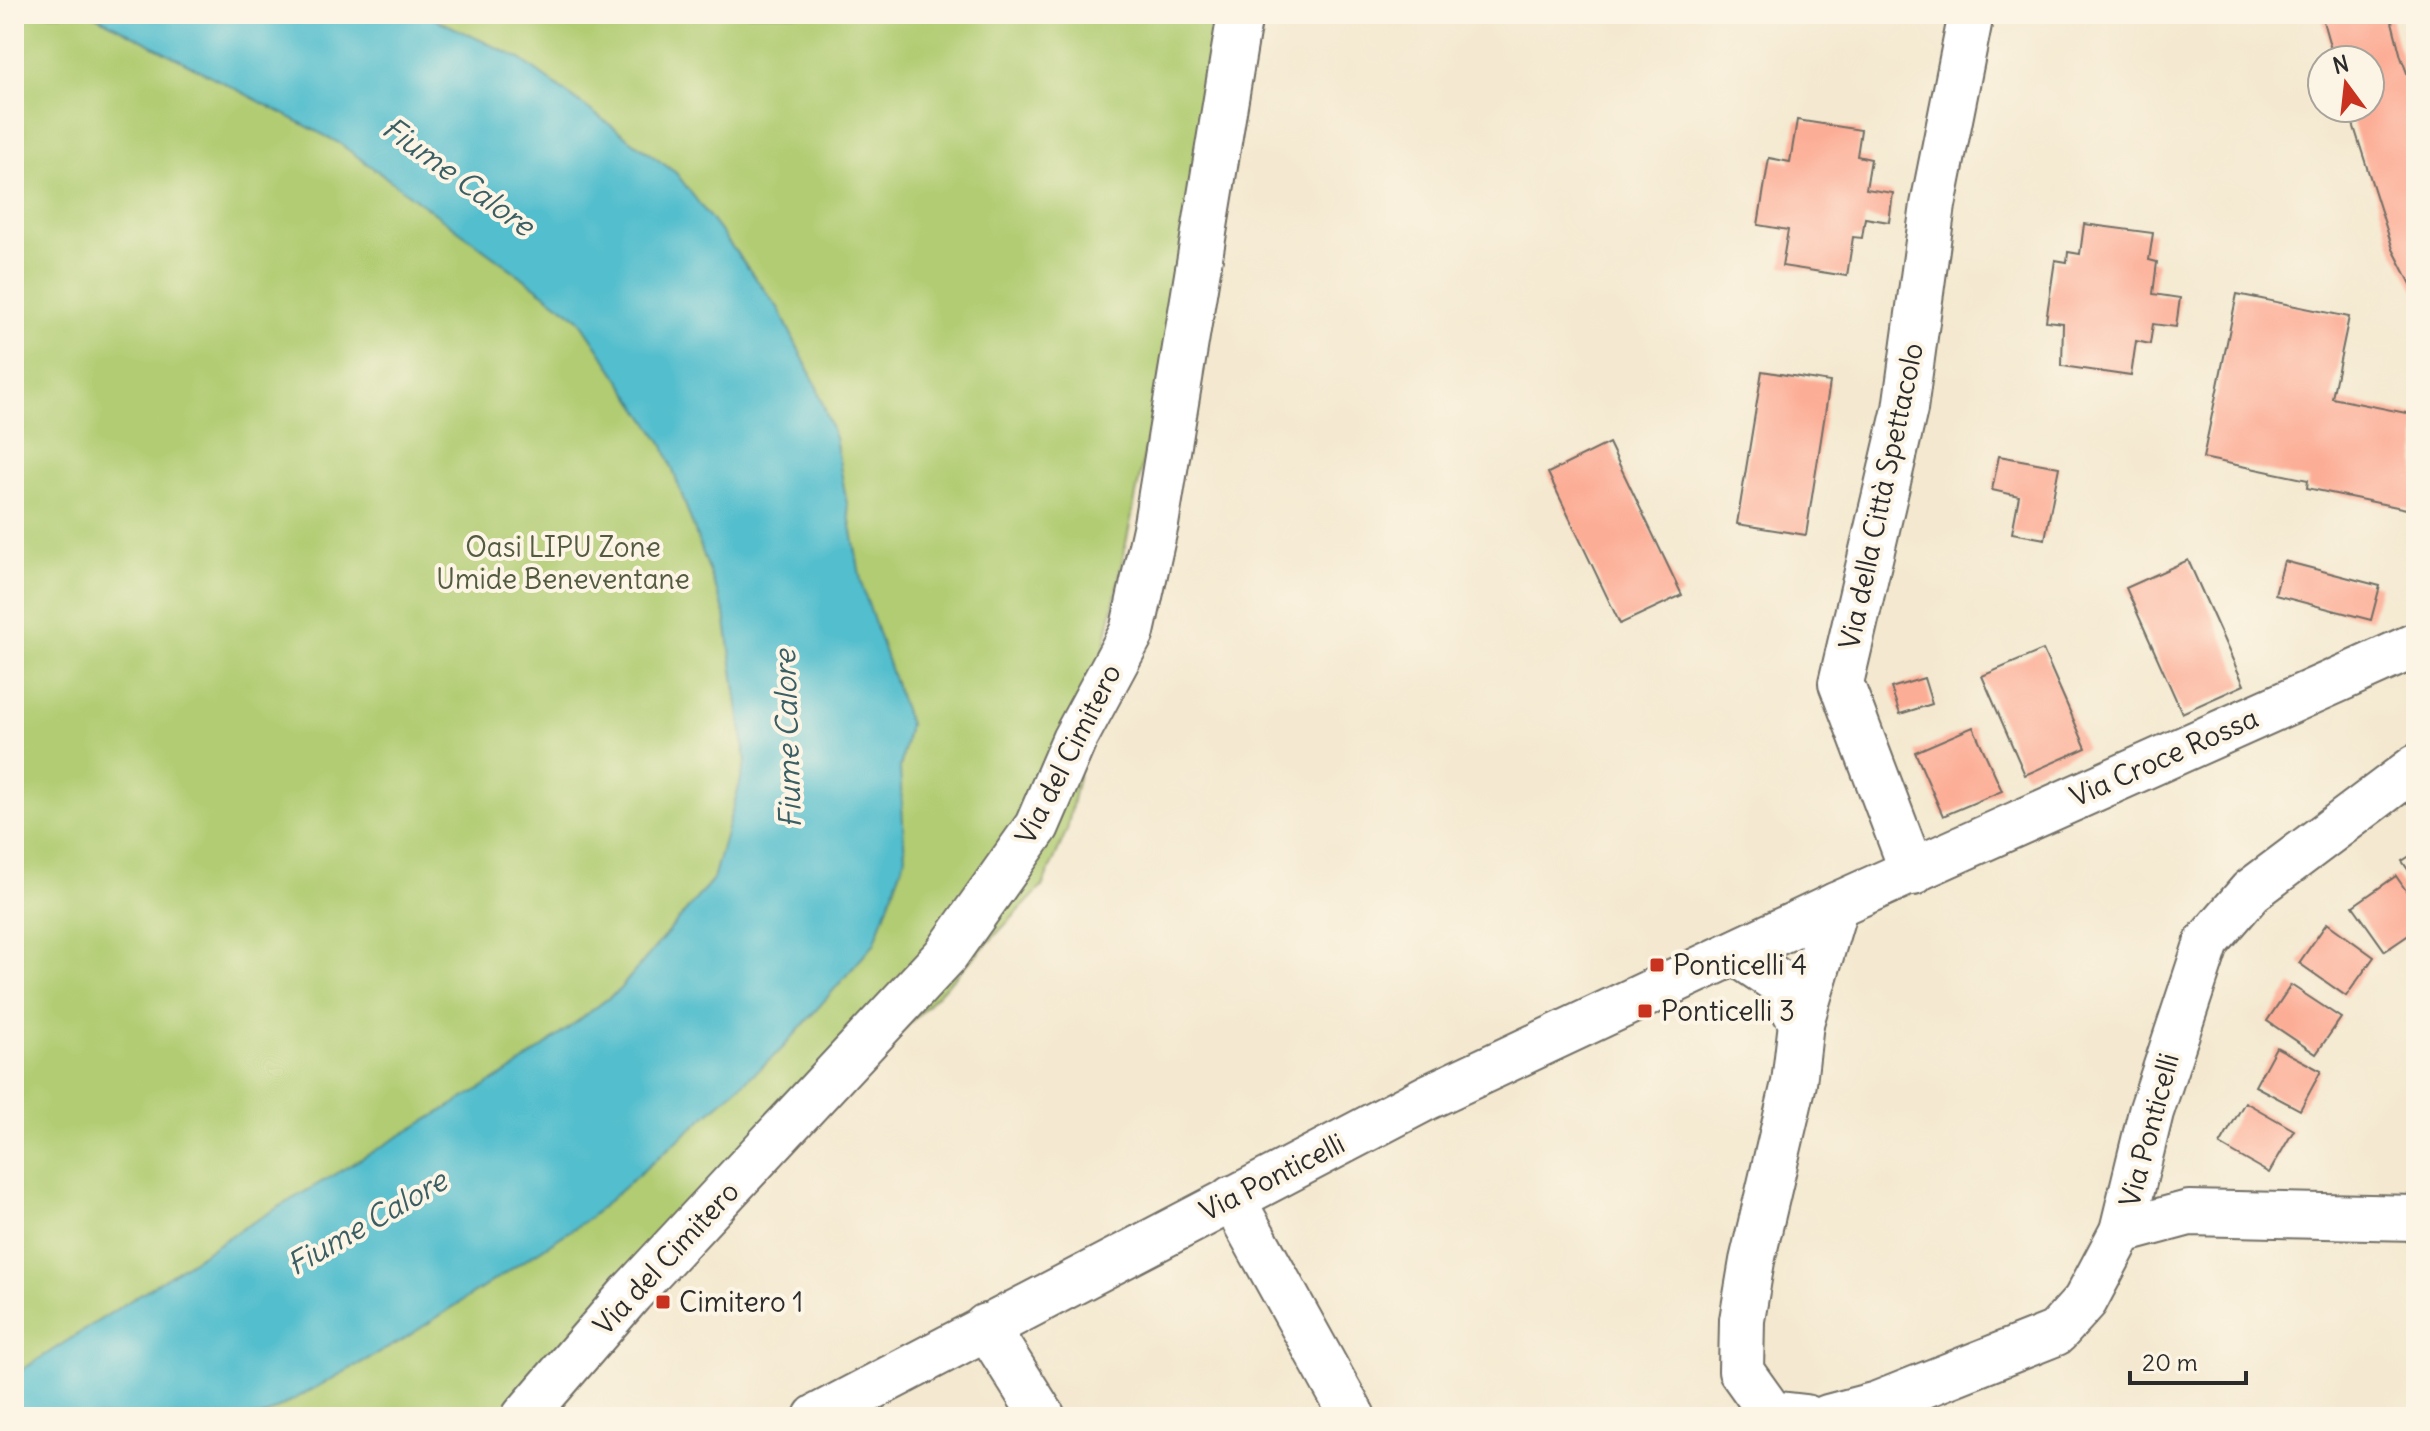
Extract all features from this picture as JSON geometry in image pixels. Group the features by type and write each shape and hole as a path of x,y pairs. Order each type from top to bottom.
{"street":[{"name":"Via del Cimitero","path":"524,1417 631,1293 945,956 1037,826 1074,740 1132,632 1156,524 1240,14"},
{"name":"Via della Città Spettacolo","path":"1913,873 1841,683 1905,409 1933,205 1971,14"},
{"name":"Via Croce Rossa","path":"1913,873 2416,645"},
{"name":"Via Ponticelli","path":"1828,1417 1877,1404 2056,1333 2085,1301 2122,1231 2151,1112 2207,942 2251,891 2416,767"},
{"name":"Via Ponticelli","path":"816,1417 1428,1097 1836,905 1913,873"},
{"path":"1806,1417 1771,1413 1748,1404 1741,1371 1742,1320 1752,1261 1794,1083 1801,1023 1836,905"},
{"path":"1736,953 1779,982 1801,1023"},
{"path":"1232,1198 1353,1417"},
{"path":"2122,1231 2189,1213 2416,1218"},
{"path":"986,1326 1043,1417"}],"green space":[{"name":"Oasi LIPU Zone Umide Beneventane","path":"14,14 1235,14 1067,830 1042,887 671,1269 512,1417 14,1417"}],"water":[{"name":"Fiume Calore","path":"92,14 425,14 519,58 676,173 779,309 816,385 835,438 862,586 909,724 900,769 905,858 874,944 782,1049 588,1219 401,1341 262,1417 14,1417 14,1375 243,1228 514,1069 619,990 713,879 746,761 725,614 664,446 579,319 339,143"}],"building":[{"path":"2321,14 2390,14 2416,97 2416,294 2393,249 2353,124 2386,124 2386,44 2329,44"},
{"path":"1797,120 1861,130 1857,156 1871,159 1866,189 1893,193 1889,222 1865,218 1862,238 1853,237 1847,276 1782,266 1788,230 1758,225 1769,158 1790,162"},
{"path":"2084,224 2153,233 2149,260 2157,262 2153,294 2180,298 2176,327 2153,324 2150,344 2136,341 2131,376 2062,366 2063,323 2046,321 2055,260 2067,262 2068,252 2080,254"},
{"path":"2237,294 2349,317 2332,398 2416,415 2416,511 2307,488 2308,480 2203,458"},
{"path":"1762,371 1830,382 1806,535 1737,524"},
{"path":"1609,443 1682,595 1620,624 1548,473"},
{"path":"1999,456 2059,467 2045,539 2012,533 2019,496 1992,490"},
{"path":"2188,560 2244,685 2182,713 2126,588"},
{"path":"2284,561 2380,586 2371,620 2275,595"},
{"path":"2043,650 2086,748 2025,775 1982,676"},
{"path":"1924,678 1932,704 1900,714 1891,688"},
{"path":"1973,727 2002,791 1943,816 1915,752"},
{"path":"2416,852 2416,881 2402,861"},
{"path":"2396,876 2416,905 2416,930 2385,951 2353,906"},
{"path":"2327,923 2374,957 2346,996 2299,963"},
{"path":"2291,985 2341,1018 2316,1054 2267,1021"},
{"path":"2276,1047 2321,1071 2300,1110 2255,1086"},
{"path":"2245,1102 2294,1130 2269,1173 2220,1145"}],"place":[{"name":"Ponticelli 4","path":"1657,965"},
{"name":"Ponticelli 3","path":"1645,1011"},
{"name":"Cimitero 1","path":"663,1302"}]}
